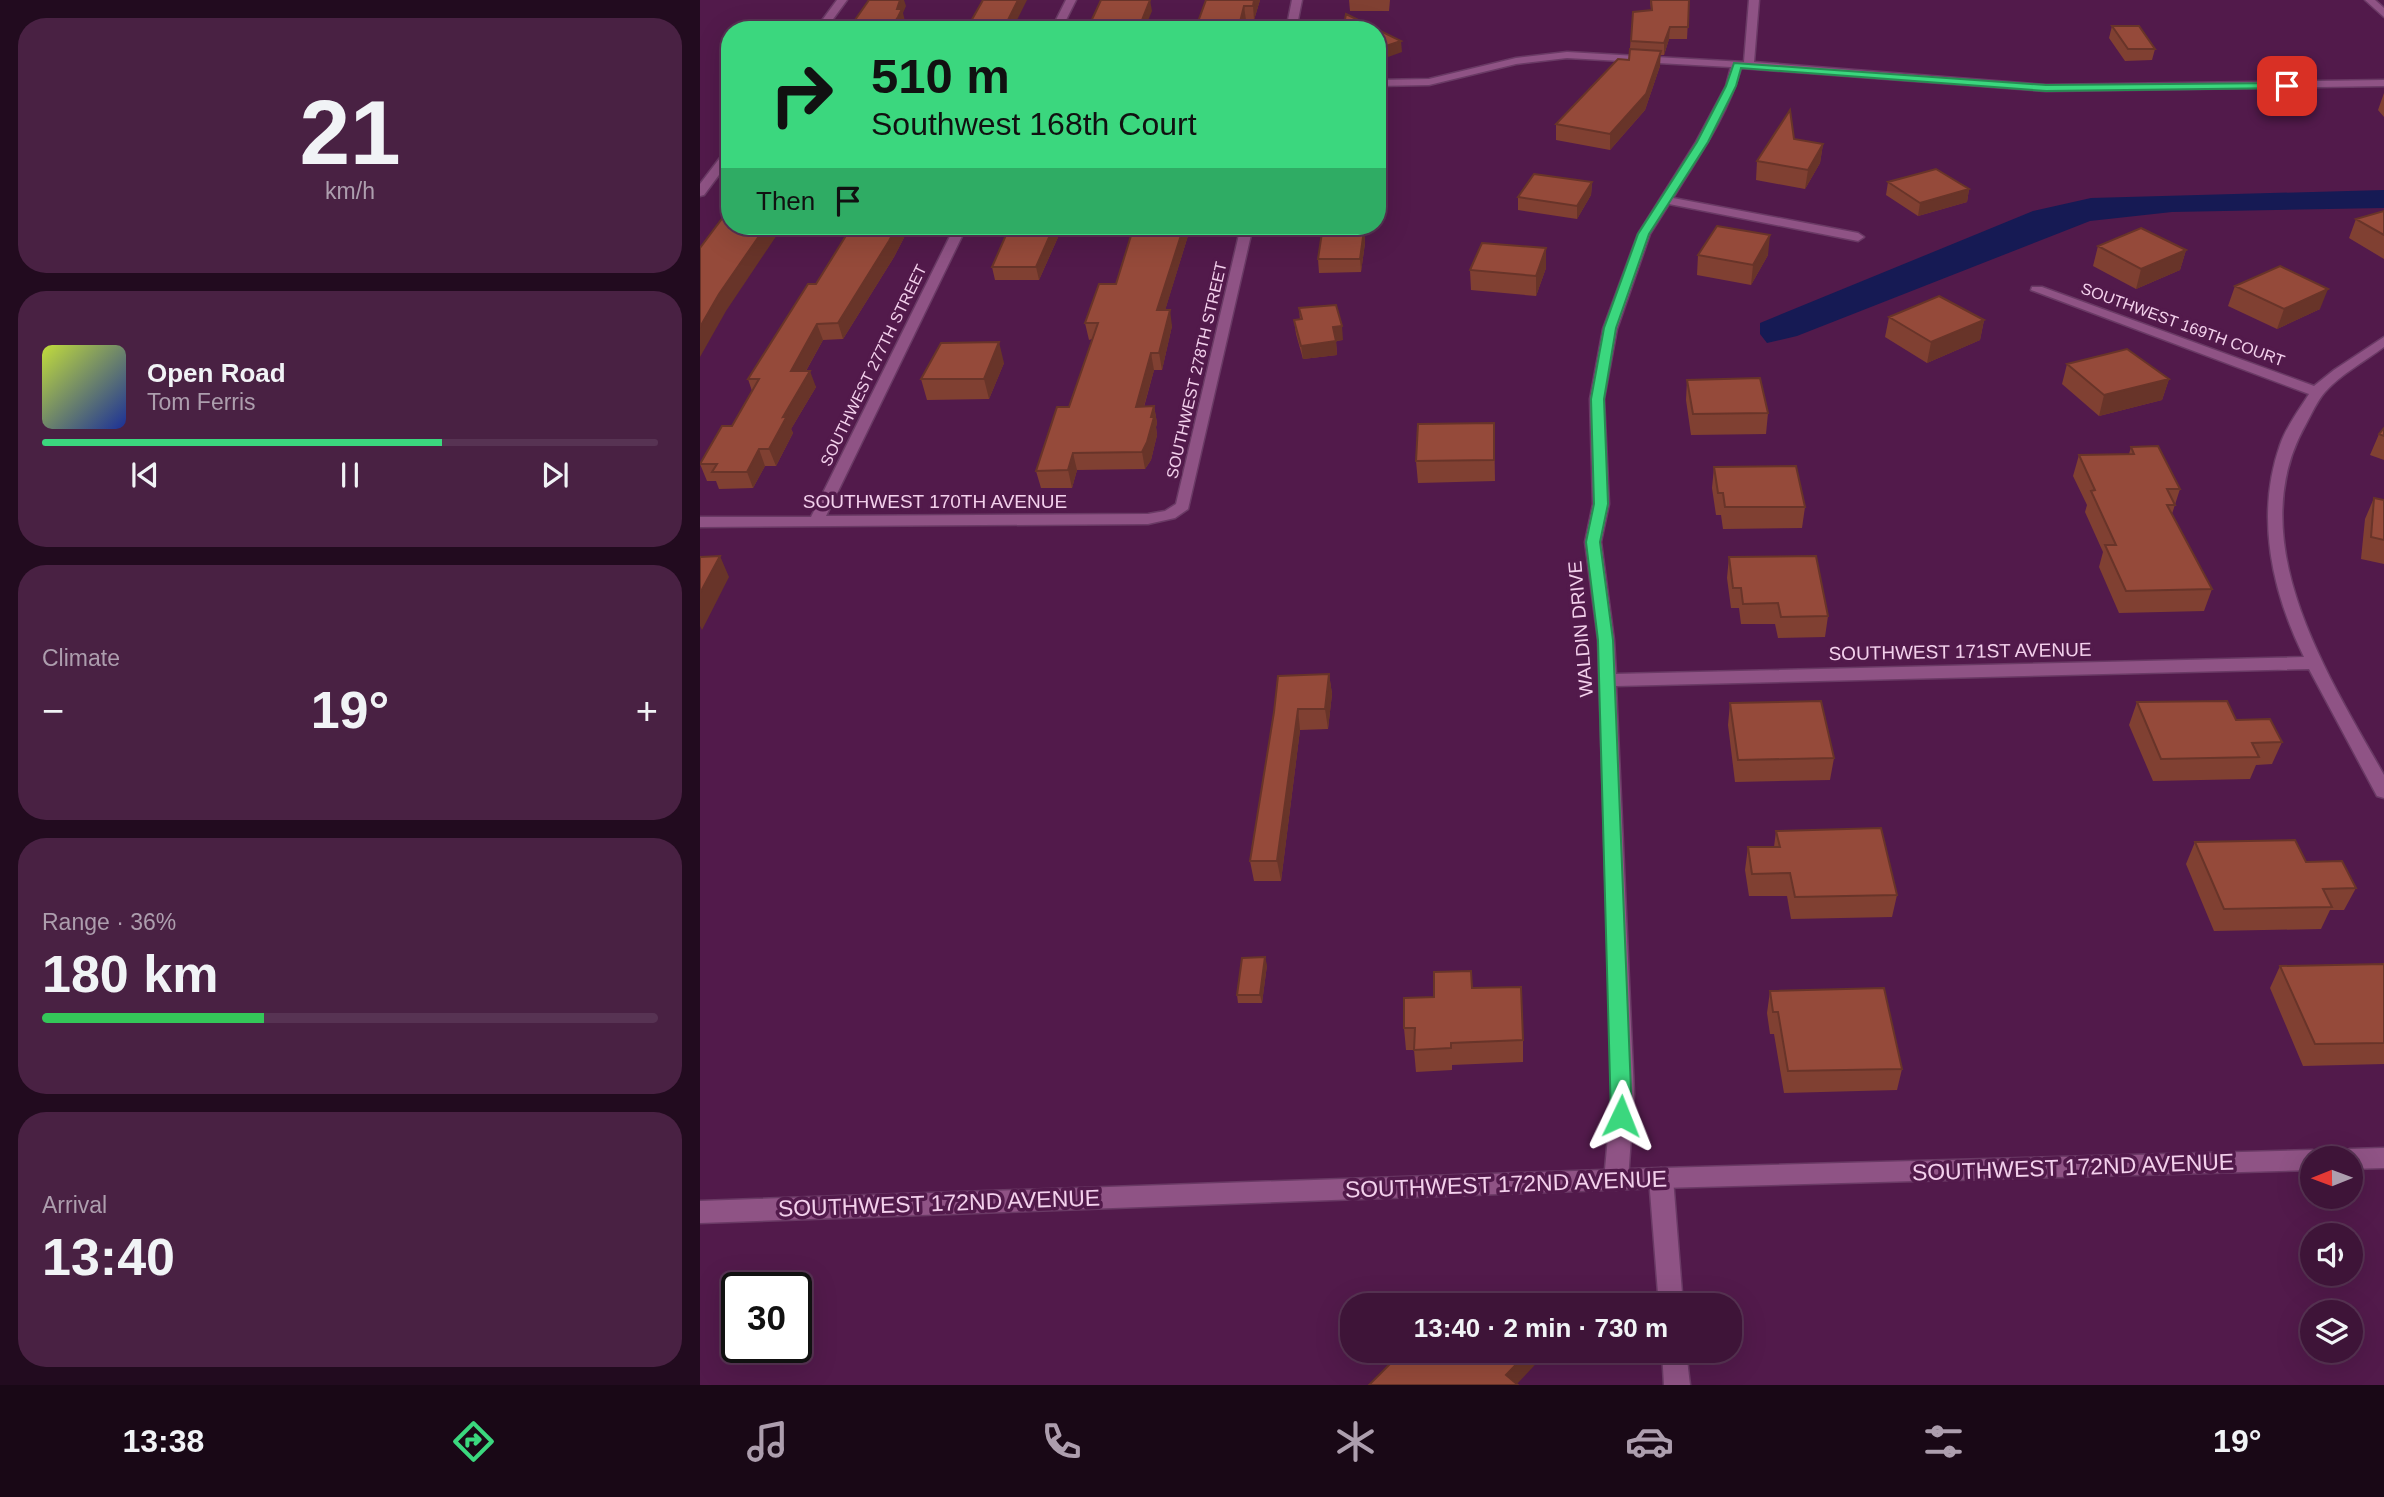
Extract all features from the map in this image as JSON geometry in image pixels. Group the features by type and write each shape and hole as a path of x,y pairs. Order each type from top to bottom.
{"street":[{"path":"827,21 842,0"},
{"path":"1060,21 1071,0"},
{"path":"1293,21 1297,0"},
{"name":"WALDIN DRIVE","path":"1616,1180 1623,1094 1606,640 1593,542 1601,504 1597,399 1613,320 1644,234 1667,200 1743,65 1754,0"},
{"path":"2370,0 2384,14"},
{"path":"1386,83 1429,82 1516,61 1567,55 1743,65 2046,88 2384,83"},
{"path":"700,191 721,164"},
{"path":"1667,200 1858,237"},
{"name":"SOUTHWEST 277TH STREET","path":"817,520 957,235"},
{"name":"SOUTHWEST 278TH STREET","path":"1170,515 1183,506 1245,235"},
{"name":"SOUTHWEST 169TH COURT","path":"2037,290 2317,392"},
{"path":"2384,341 2317,392 2286,449 2273,504 2281,583 2314,663 2384,791"},
{"name":"SOUTHWEST 170TH AVENUE","path":"700,522 1148,519 1170,515"},
{"name":"SOUTHWEST 171ST AVENUE","path":"1607,680 2314,663"},
{"path":"2363,1159 2384,1158"},
{"name":"SOUTHWEST 172ND AVENUE","path":"700,1212 1661,1178 2300,1160"},
{"path":"1661,1178 1670,1293"},
{"path":"1675,1363 1677,1385"}],"shaded area":[{"path":"2384,190 2384,208 2172,212 2090,221 1797,336 1767,343 1760,334 1760,323 2033,211 2091,198"}],"building":[{"path":"869,0 900,0 897,9 902,9 895,21 854,21"},
{"path":"983,0 1018,0 1008,21 971,21"},
{"path":"1101,0 1150,0 1142,21 1091,21"},
{"path":"1206,0 1254,0 1253,6 1244,6 1240,21 1198,21"},
{"path":"1651,0 1689,0 1688,27 1670,27 1664,43 1631,41 1633,12 1652,10"},
{"path":"1346,14 1360,21 1345,21"},
{"path":"2112,26 2139,26 2155,49 2128,49"},
{"path":"1386,34 1401,41 1386,46"},
{"path":"1630,49 1661,51 1646,94 1610,134 1556,124 1618,59 1629,60"},
{"path":"1790,110 1794,139 1823,144 1808,170 1757,161"},
{"path":"1936,169 1969,189 1920,203 1888,182"},
{"path":"1534,174 1592,182 1577,206 1518,197"},
{"path":"2384,211 2384,235 2356,219"},
{"path":"721,220 721,235 760,235 700,327 700,248"},
{"path":"1717,226 1770,235 1753,265 1698,255"},
{"path":"2141,228 2186,250 2141,269 2098,246"},
{"path":"846,235 892,235 838,323 817,324 791,371 810,371 783,417 787,416 769,449 759,449 747,472 712,472 717,464 700,464 722,426 732,426 759,379 748,379 808,284 816,284"},
{"path":"1006,235 1050,235 1036,267 992,267"},
{"path":"1131,235 1181,235 1157,310 1170,310 1159,353 1151,353 1136,407 1154,406 1147,442 1142,452 1073,453 1068,470 1036,471 1057,407 1069,407 1098,323 1085,323 1099,284 1116,284"},
{"path":"1322,235 1363,235 1360,259 1318,259"},
{"path":"1482,243 1546,248 1536,276 1470,270"},
{"path":"2280,266 2328,289 2284,309 2235,286"},
{"path":"1939,296 1984,320 1931,342 1889,317"},
{"path":"1336,305 1342,326 1333,327 1336,341 1301,346 1294,320 1302,319 1299,308"},
{"path":"999,342 984,379 921,379 941,343"},
{"path":"2127,349 2169,379 2104,395 2067,364"},
{"path":"1760,378 1768,413 1693,414 1687,380"},
{"path":"1494,423 1494,460 1416,461 1418,424"},
{"path":"2158,446 2180,489 2167,489 2175,505 2167,505 2212,589 2126,591 2105,545 2116,545 2091,491 2095,490 2079,455 2134,454 2131,447"},
{"path":"1796,466 1805,507 1725,507 1723,493 1718,493 1714,467"},
{"path":"2374,498 2384,500 2384,540 2371,537"},
{"path":"720,556 700,593 700,557"},
{"path":"1816,556 1828,616 1781,617 1778,603 1743,604 1741,588 1733,588 1729,557"},
{"path":"1329,674 1325,709 1298,709 1277,861 1250,861 1278,676"},
{"path":"1821,701 1834,758 1738,760 1730,703"},
{"path":"2227,701 2236,720 2270,719 2282,742 2252,743 2259,757 2161,759 2137,702"},
{"path":"1881,828 1897,895 1795,897 1790,873 1752,874 1748,847 1780,847 1776,831"},
{"path":"2295,840 2306,862 2342,861 2356,888 2323,889 2332,907 2224,909 2195,842"},
{"path":"1265,957 1260,995 1237,995 1242,958"},
{"path":"2384,964 2384,1043 2315,1044 2280,966"},
{"path":"1471,971 1472,988 1521,987 1523,1040 1451,1043 1451,1048 1414,1050 1415,1028 1404,1028 1404,998 1434,997 1434,972"},
{"path":"1884,988 1902,1069 1788,1071 1778,1012 1773,1012 1770,991"},
{"path":"1391,1363 1518,1363 1506,1375 1518,1385 1369,1385"}],"route":[{"path":"1621,1116 1623,1094 1606,640 1593,542 1601,504 1597,399 1610,328 1644,234 1702,142 1731,86 1737,65 2046,88 2287,86"}]}
